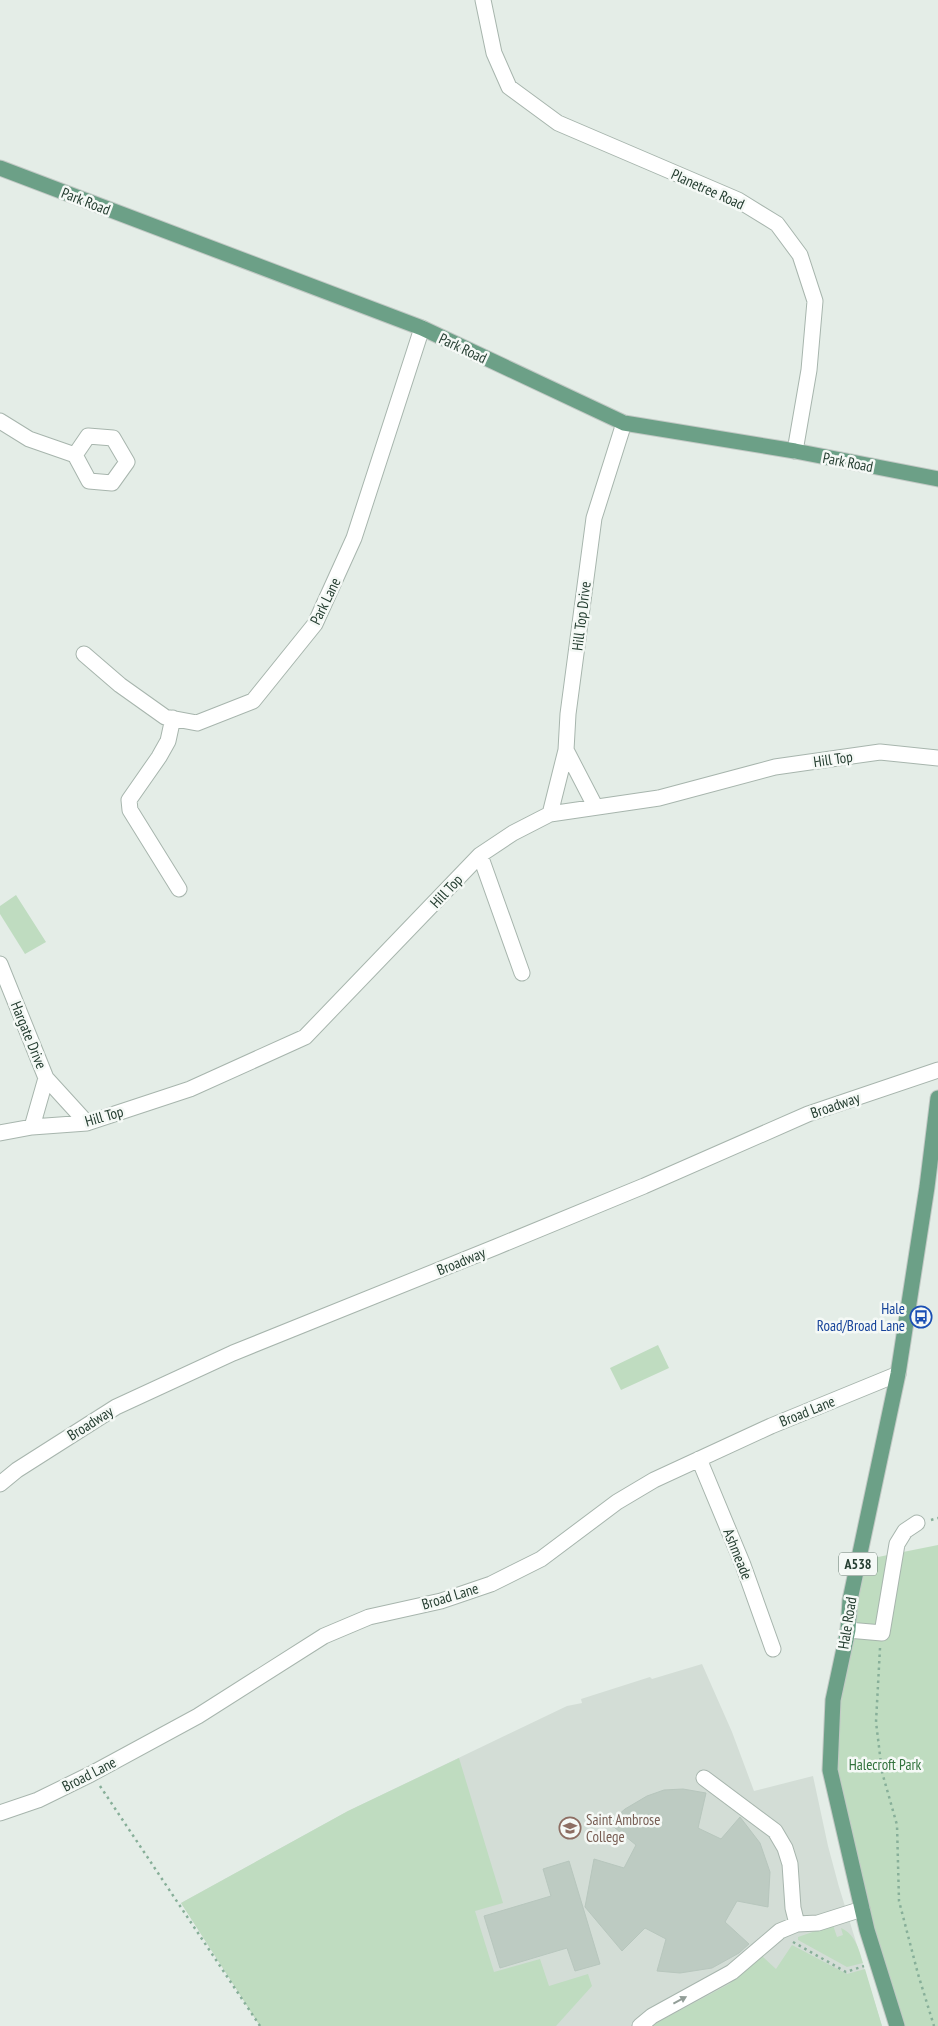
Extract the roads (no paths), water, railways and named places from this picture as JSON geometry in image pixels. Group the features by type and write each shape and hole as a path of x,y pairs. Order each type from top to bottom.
{"main road":[{"name":"Park Road","path":"0,168 422,328 624,423 794,451 938,479"},
{"name":"Hale Road","path":"897,2026 862,1909 830,1770 833,1700 848,1630 850,1600 898,1374 932,1187 938,1098"}],"street":[{"name":"Planetree Road","path":"483,0 494,53 509,87 558,123 738,200 777,224 800,255 815,301 809,370 794,451"},
{"name":"Park Lane","path":"84,654 120,685 165,717 198,723 254,701 315,624 354,538 422,328"},
{"path":"0,421 28,439 75,455"},
{"name":"Hill Top Drive","path":"550,814 566,750 568,714 594,518 624,423"},
{"path":"174,718 168,741 160,757 129,800 130,810 180,889"},
{"path":"566,750 595,806"},
{"name":"Hill Top","path":"0,1133 87,1123 190,1089 305,1037 480,855 513,833 550,814 659,798 784,766 880,752 938,758"},
{"path":"480,855 522,972"},
{"name":"Hargate Drive","path":"0,964 46,1078 87,1123"},
{"name":"Broadway","path":"0,1484 17,1470 116,1407 233,1353 506,1244 808,1114 938,1070"},
{"name":"Hargate Drive","path":"32,1128 46,1078"},
{"name":"Broad Lane","path":"0,1813 38,1800 92,1774 198,1716 324,1636 369,1617 441,1601 482,1586 541,1559 617,1502 654,1480 771,1426 898,1374"},
{"name":"Ashmeade","path":"699,1459 743,1565 773,1649"},
{"path":"848,1630 882,1633 897,1544 904,1531 917,1523"},
{"path":"704,1778 775,1831 785,1848 790,1864 792,1908 797,1924"},
{"path":"640,2026 652,2016 732,1972 767,1940 780,1931 797,1924 818,1923 862,1909"}],"place":[{"name":"Hale Road/Broad Lane","path":"921,1317"},
{"name":"Saint Ambrose College","path":"570,1828"}],"park label":[{"name":"Halecroft Park","path":"885,1764"}]}
